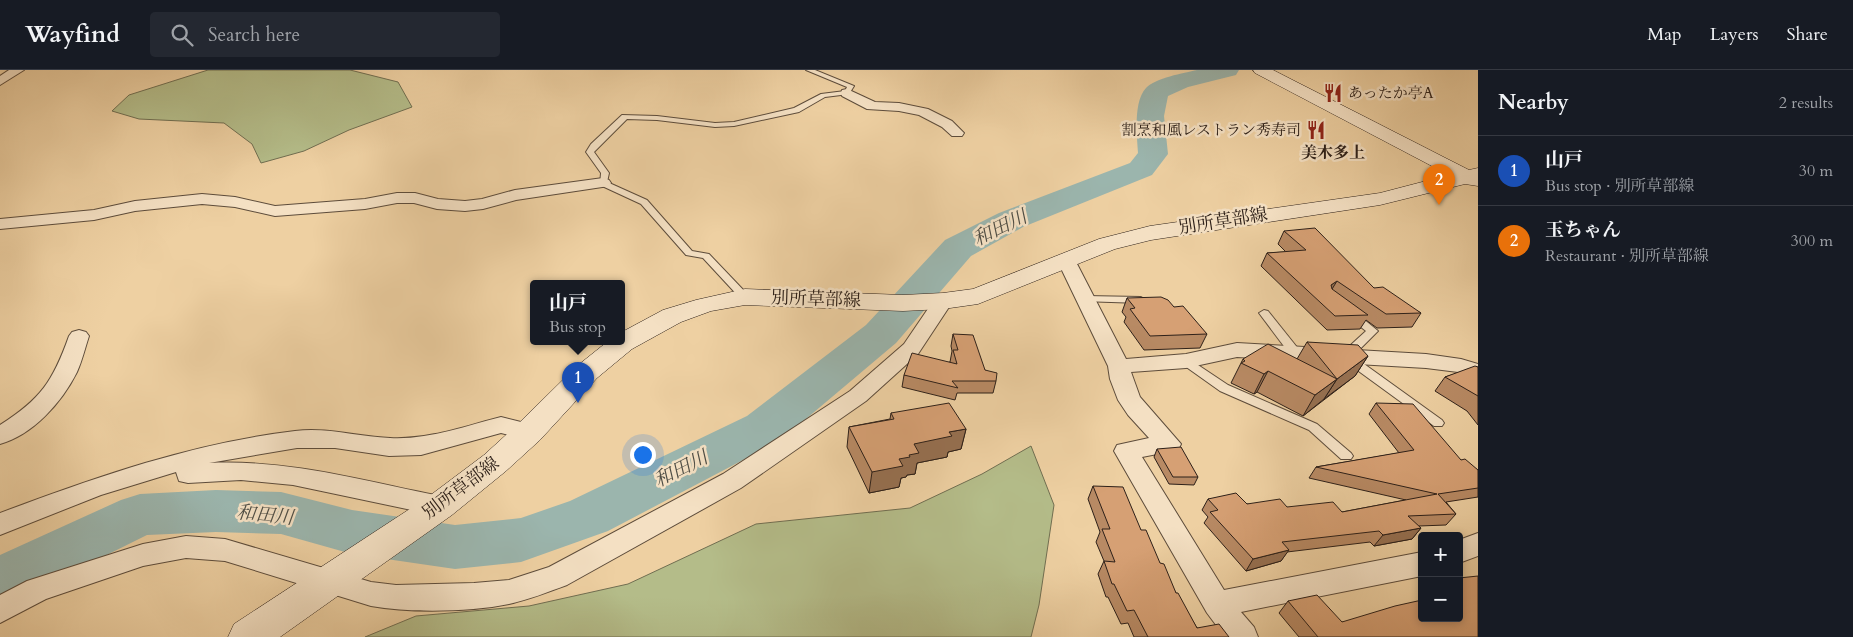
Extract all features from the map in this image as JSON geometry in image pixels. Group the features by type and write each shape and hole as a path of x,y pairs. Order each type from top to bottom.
{"main road":[{"path":"1262,71 1474,178"},
{"name":"別所草部線","path":"625,341 672,316 705,305 745,297 938,302 978,296 1107,244 1150,233 1380,198 1474,178"},
{"name":"別所草部線","path":"248,637 434,510 495,463 529,432 586,372 620,345"}],"street":[{"path":"0,81 18,70"},
{"path":"847,93 872,106 899,107 923,112 947,124 957,133"},
{"path":"0,224 94,215 135,206 202,199 235,202 275,211 365,204 397,198 415,198 437,204 465,206 483,204 515,195 604,183"},
{"path":"1066,260 1119,366 1120,383 1130,402 1169,444 1126,451 1218,604 1243,637"},
{"path":"0,610 46,587 143,555 186,547 225,550 334,577 371,594 396,598 474,596 509,592 557,577 732,481 858,396 911,348 938,302"},
{"path":"0,436 11,430 43,404 63,378 79,336"},
{"path":"1119,366 1186,361 1238,350 1426,361 1460,366 1478,372"},
{"path":"0,524 94,488 201,456 297,439 335,439 388,447 422,446 501,425 529,432"},
{"path":"188,474 240,471 293,476 434,510"},
{"path":"1463,550 1478,544"},
{"path":"1218,604 1418,565"}],"lane":[{"path":"745,297 706,256 689,253 644,202 604,183 606,173 590,152 625,116 714,125 734,124 796,110 823,95 847,93 851,86 809,70"},
{"path":"1085,299 1144,300 1152,303"},
{"path":"1344,310 1373,331 1346,356 1438,423"},
{"path":"1264,313 1296,354"},
{"path":"1186,361 1224,388 1313,427 1346,456"}],"green space":[{"path":"208,70 350,70 398,82 412,107 349,130 304,151 261,163 252,144 224,123 139,119 112,111 129,95"},
{"path":"1031,446 1054,505 1039,605 1031,637 365,637 416,616 529,606 628,584 756,524 910,508 982,474"}],"building":[{"path":"1315,228 1374,288 1383,287 1421,313 1386,314 1337,281 1331,285 1332,289 1368,315 1335,316 1267,253 1306,250 1284,231"},
{"path":"1161,297 1168,300 1174,307 1183,306 1207,334 1150,336 1130,309 1135,308 1127,298"},
{"path":"953,334 973,335 985,370 997,373 996,381 952,381 958,388 904,375 912,353 957,364 953,350 958,350"},
{"path":"1307,342 1358,345 1368,356 1337,379"},
{"path":"1268,344 1337,379 1315,395 1268,371 1264,374 1241,363 1245,361 1243,359"},
{"path":"1475,366 1478,367 1478,396 1445,377"},
{"path":"949,403 966,429 949,432 952,436 914,444 919,453 899,459 903,466 872,472 849,427 894,419 891,413"},
{"path":"1376,403 1413,404 1461,460 1465,459 1478,470 1478,488 1438,494 1456,514 1408,516 1421,528 1383,535 1379,531 1282,542 1289,550 1253,559 1210,512 1218,510 1208,499 1236,493 1247,504 1280,499 1287,507 1333,502 1342,512 1437,494 1316,467 1414,450"},
{"path":"1181,447 1198,477 1173,477 1157,449"},
{"path":"1093,486 1123,487 1141,530 1146,530 1160,563 1164,564 1176,593 1178,593 1197,628 1219,624 1229,637 1148,637 1134,610 1127,611 1114,584 1112,584 1104,561 1115,562 1102,529 1110,529"},
{"path":"1478,576 1478,637 1318,637 1288,601 1317,595 1342,622 1418,601 1418,622 1463,622 1463,578"}],"waterway":[{"name":"和田川","path":"0,581 140,515 216,511 281,513 352,532 455,547 521,540 589,516 764,428 881,334 958,248 1011,220 1141,169 1153,154 1150,116 1156,92 1179,82 1227,70"}],"place":[{"name":"あったか亭A","path":"1333,93"},
{"name":"割烹和風レストラン秀寿司","path":"1316,130"},
{"name":"玉ちゃん","path":"1439,205"},
{"name":"山戸","path":"578,403"}],"district":[{"name":"美木多上","path":"1333,153"}]}
